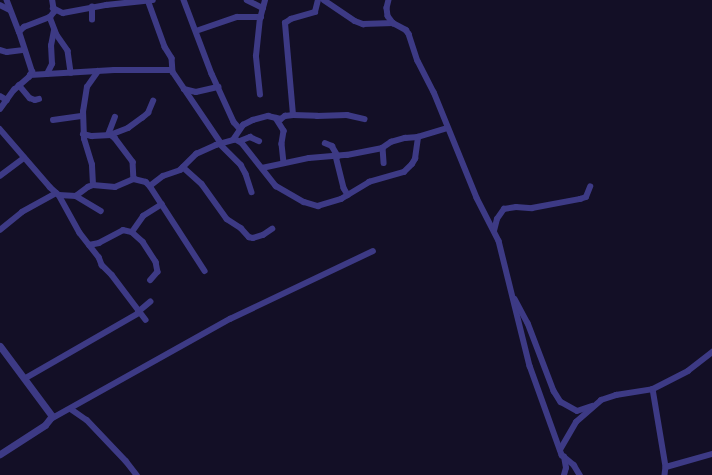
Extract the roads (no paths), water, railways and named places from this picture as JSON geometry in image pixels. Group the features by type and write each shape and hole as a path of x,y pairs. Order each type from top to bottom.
{"street":[{"path":"0,109 30,75 31,66 24,50 20,32 6,0 0,5 10,10"},
{"path":"52,0 54,8 50,17 54,29 68,51 71,73"},
{"path":"148,0 165,47 172,58 172,70 221,143 229,151 246,174 252,192"},
{"path":"54,8 61,13 92,7 153,0"},
{"path":"184,0 218,87 234,122 240,129"},
{"path":"248,0 264,8"},
{"path":"260,94 256,70 256,56 261,17 265,0"},
{"path":"293,115 285,24 291,19 314,12 318,0"},
{"path":"324,0 355,21 364,24 393,23"},
{"path":"389,0 387,8 388,16 393,23 406,30 409,34 418,61 434,92 447,128 477,198 502,249 511,293 530,366 560,450 564,457 566,468 564,475"},
{"path":"92,7 92,20"},
{"path":"20,32 24,27 50,17"},
{"path":"196,31 237,17 261,17"},
{"path":"47,74 52,64 51,46 54,29"},
{"path":"0,50 7,52 24,50"},
{"path":"30,75 98,71 172,70"},
{"path":"94,185 92,165 83,134 83,116 87,87 93,75 98,71"},
{"path":"19,86 30,98 35,100 39,99"},
{"path":"184,89 196,92 218,87"},
{"path":"0,96 7,100"},
{"path":"83,134 92,136 109,135 128,128 148,113 153,101"},
{"path":"237,140 240,129 245,123 268,116 281,119 285,116 293,115 347,115 365,119"},
{"path":"53,120 83,116"},
{"path":"109,135 115,117"},
{"path":"276,118 284,131 282,144 284,162"},
{"path":"262,168 275,166 284,162 314,157 337,156 382,148 391,142 405,138 418,137 447,128"},
{"path":"0,130 58,194 80,234 146,320"},
{"path":"109,135 116,138 133,162 134,179"},
{"path":"150,186 163,176 177,172 196,154 221,143 250,137 259,141"},
{"path":"237,140 274,184 307,204 322,205 348,195 370,182 404,172 415,159 418,137"},
{"path":"325,144 332,146 337,156 344,188 348,195"},
{"path":"382,148 384,163"},
{"path":"0,176 24,158"},
{"path":"184,167 202,184 227,219 241,228 249,237 253,238 262,235 272,229"},
{"path":"76,196 88,187 94,185 115,187 134,179 146,182 205,271"},
{"path":"494,232 497,219 504,209 516,207 532,208 580,199 586,197 590,187"},
{"path":"0,230 22,212 58,194 76,196 101,211"},
{"path":"132,232 143,216 162,204"},
{"path":"89,244 99,243 123,230 132,232 143,242 156,262 158,272 152,280"},
{"path":"0,453 51,419 230,320 373,251"},
{"path":"511,293 528,323 554,391 561,402 577,411 594,406"},
{"path":"26,378 139,312 150,302"},
{"path":"0,346 52,413 51,419"},
{"path":"560,450 576,422 601,400 616,395 653,389 688,371 712,352"},
{"path":"653,389 666,467 665,475"},
{"path":"71,409 87,420 126,461 137,475"},
{"path":"666,467 712,454"},
{"path":"564,457 574,465 580,475"}]}
